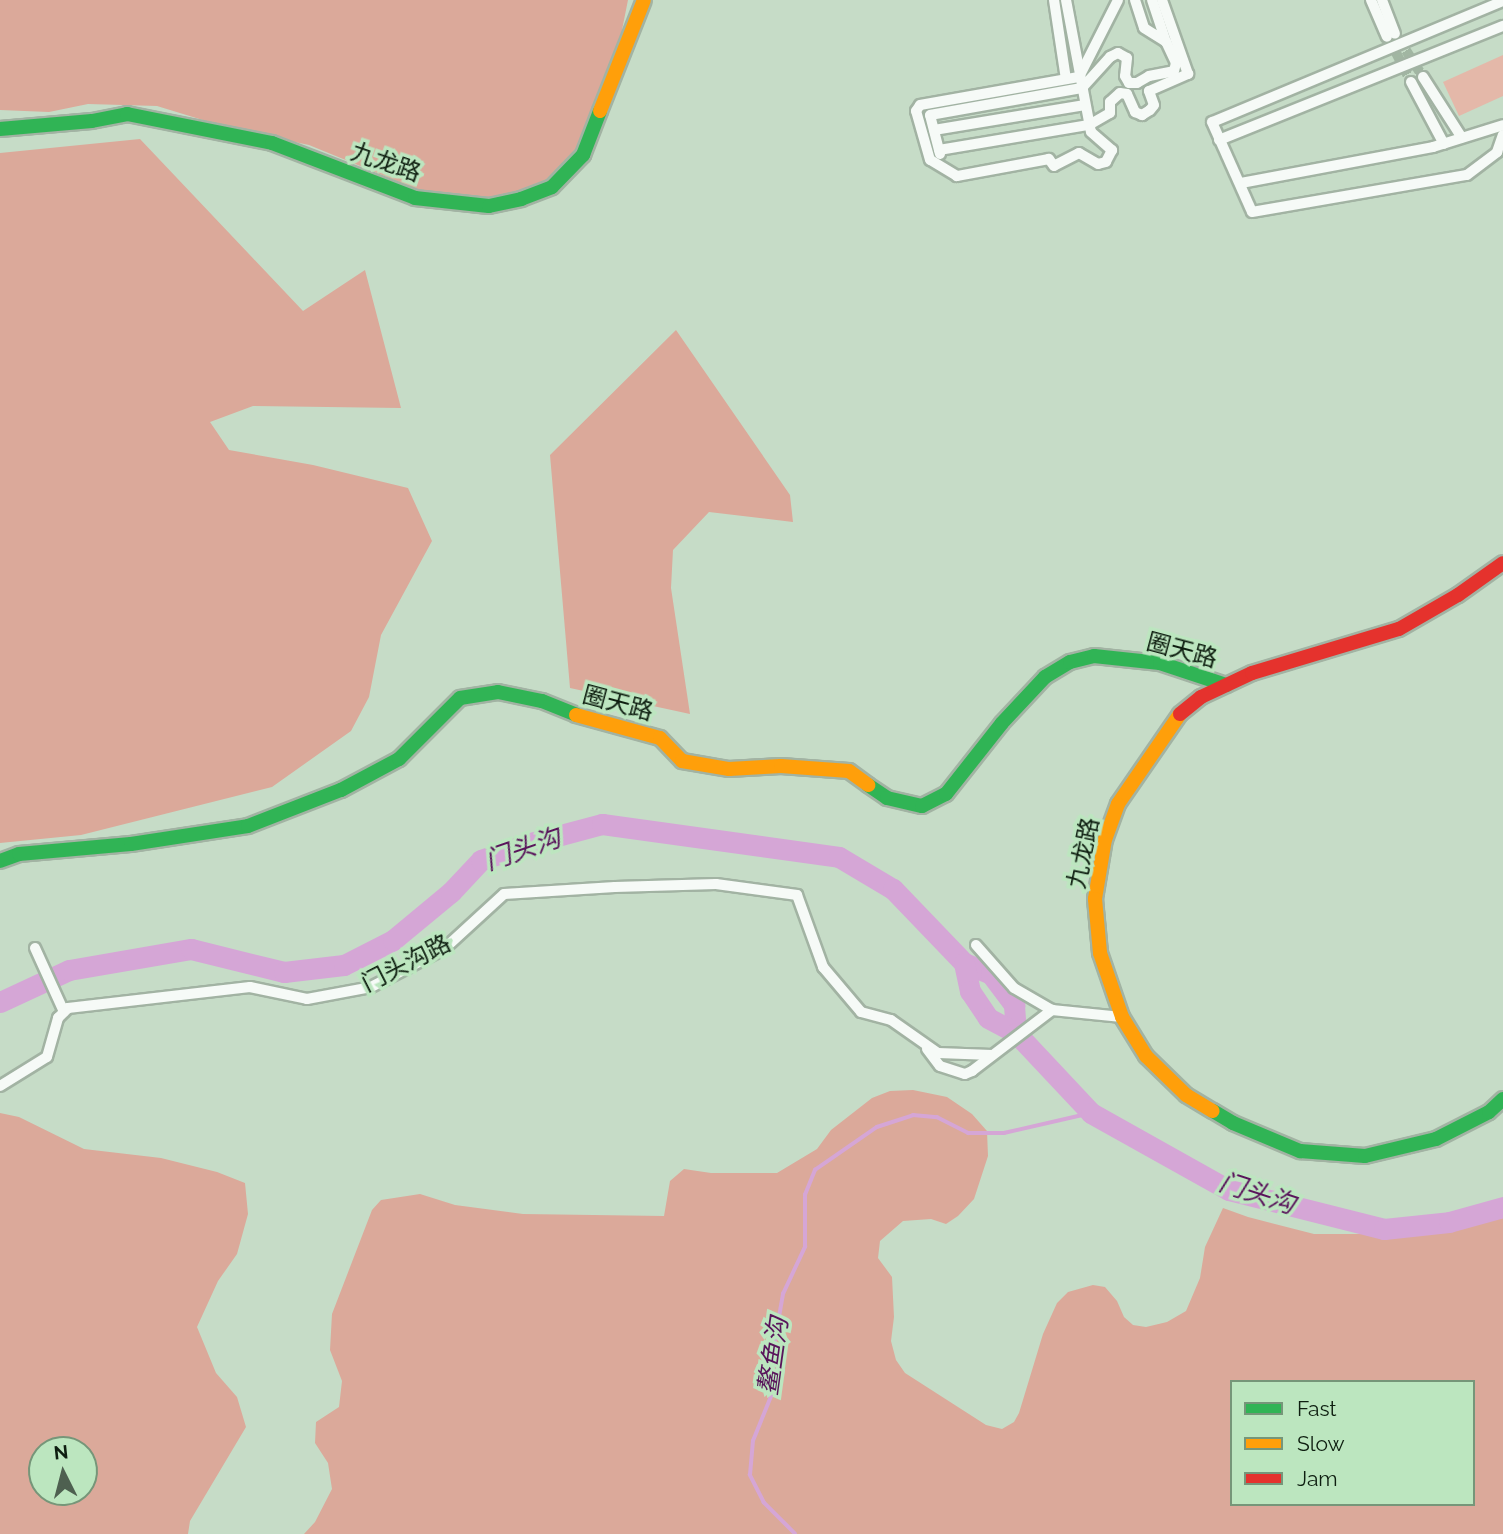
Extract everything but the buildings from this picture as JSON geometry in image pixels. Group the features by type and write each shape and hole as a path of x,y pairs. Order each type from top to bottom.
{"street":[{"name":"九龙路","path":"0,129 92,121 127,114 272,143 415,198 489,206 521,200 552,187 583,155 644,0"},
{"path":"1054,0 1066,79"},
{"path":"1066,0 1091,132 1112,150 1105,162 1098,164 1079,153 1054,166 1049,159 957,176 930,160 916,111 920,105 1066,79 1080,82"},
{"path":"1080,82 1118,0"},
{"path":"1135,0 1144,28 1166,42"},
{"path":"918,116 1080,82 1118,53 1127,58 1125,76 1129,83 1174,71 1176,64 1152,0"},
{"path":"939,150 1089,125 1110,113 1110,102 1121,93 1127,94 1132,108 1142,115 1154,105 1149,91 1188,74 1162,0"},
{"path":"1371,0 1391,35 1382,0"},
{"path":"1503,1 1212,122 1252,212 1467,175 1497,152 1503,135"},
{"path":"1219,140 1503,26"},
{"path":"1423,77 1462,138"},
{"path":"1411,82 1444,144"},
{"path":"934,130 1085,105"},
{"path":"930,115 943,168"},
{"path":"1241,183 1444,144 1503,125"},
{"name":"九龙路","path":"1503,563 1458,595 1398,629 1252,673 1201,697 1177,718 1124,794 1105,839 1094,899 1100,953 1122,1017 1146,1056 1186,1095 1233,1123 1300,1151 1365,1156 1436,1139 1489,1112 1503,1099"},
{"name":"圈天路","path":"0,861 19,854 131,844 248,826 341,790 399,759 460,698 498,692 542,701 565,712 660,738 682,761 729,769 782,766 849,771 887,797 922,806 946,794 1002,723 1045,677 1070,662 1094,656 1160,663 1226,685"},
{"name":"门头沟路","path":"64,1012 68,1008 250,987 307,999 371,987 444,950 504,894 716,884 797,895 823,967 845,995 861,1012 891,1020 926,1048"},
{"path":"976,945 1014,988 1051,1011 1122,1017"},
{"path":"0,1086 47,1057 58,1018 64,1012 35,948"},
{"path":"926,1048 940,1066 960,1074 972,1071 1051,1011"},
{"path":"926,1048 938,1053 965,1056 992,1055"}],"shaded area":[{"path":"0,0 628,0 620,40 590,136 563,178 507,204 443,200 309,145 232,129 157,106 88,104 49,112 0,110"},
{"path":"1503,55 1503,96 1459,116 1443,82"},
{"path":"140,139 303,311 365,270 401,408 253,406 210,422 229,450 313,465 408,488 432,541 381,635 369,697 351,731 272,787 81,835 0,843 0,153"},
{"path":"676,330 790,495 793,522 709,512 673,550 671,588 690,714 570,688 550,455"},
{"path":"913,1090 947,1097 972,1114 987,1131 988,1156 974,1199 946,1224 931,1219 903,1221 880,1241 878,1258 892,1277 894,1317 891,1341 896,1360 905,1373 986,1425 1002,1429 1014,1422 1019,1413 1043,1334 1057,1303 1068,1292 1093,1285 1105,1287 1117,1301 1124,1317 1133,1325 1146,1327 1167,1322 1186,1311 1200,1278 1205,1247 1223,1208 1314,1234 1392,1234 1449,1229 1503,1218 1503,1534 304,1534 315,1522 332,1489 328,1463 315,1443 316,1422 339,1407 342,1381 330,1350 332,1314 372,1210 381,1200 420,1194 455,1205 523,1214 664,1216 670,1181 684,1169 711,1173 777,1173 817,1149 831,1130 872,1098 890,1091"},
{"path":"0,1113 19,1117 84,1149 161,1158 217,1172 245,1183 248,1214 237,1254 218,1281 197,1327 216,1373 237,1397 246,1427 190,1521 188,1534 0,1534"}],"waterway":[{"name":"门头沟","path":"0,1002 69,970 191,949 284,972 344,965 393,940 451,892 481,860 527,844 602,824 839,857 893,889 964,963 970,991 988,1018 1016,1033 1091,1113 1229,1190 1384,1229 1449,1222 1503,1207"},
{"name":"门头沟","path":"964,963 991,974 1014,1005 1016,1033"},
{"name":"鳌鱼沟","path":"795,1534 764,1503 750,1475 753,1441 774,1389 773,1351 783,1294 805,1247 805,1195 815,1170 877,1127 913,1115 937,1117 968,1133 1004,1133 1091,1113"}],"tunnel":[{"path":"1398,38 1423,77"},
{"path":"1389,39 1411,82"}],"traffic: fast":[{"path":"0,129 92,121 127,114 272,143 415,198 489,206 521,199 552,187 583,155 600,111"},
{"path":"868,785 887,798 922,806 946,794 1002,723 1045,677 1070,662 1094,656 1160,663 1226,685"},
{"path":"0,861 19,854 131,844 248,826 341,790 399,759 460,698 498,692 542,701 576,715"},
{"path":"1213,1111 1233,1123 1300,1151 1365,1156 1436,1139 1489,1112 1503,1099"}],"traffic: slow":[{"path":"600,111 644,0"},
{"path":"1180,714 1118,804 1105,839 1095,899 1100,953 1122,1017 1146,1056 1186,1095 1213,1111"},
{"path":"576,715 660,738 682,761 729,769 781,766 849,771 868,785"}],"traffic: jam":[{"path":"1180,714 1201,697 1252,673 1399,629 1458,595 1503,563"}]}
